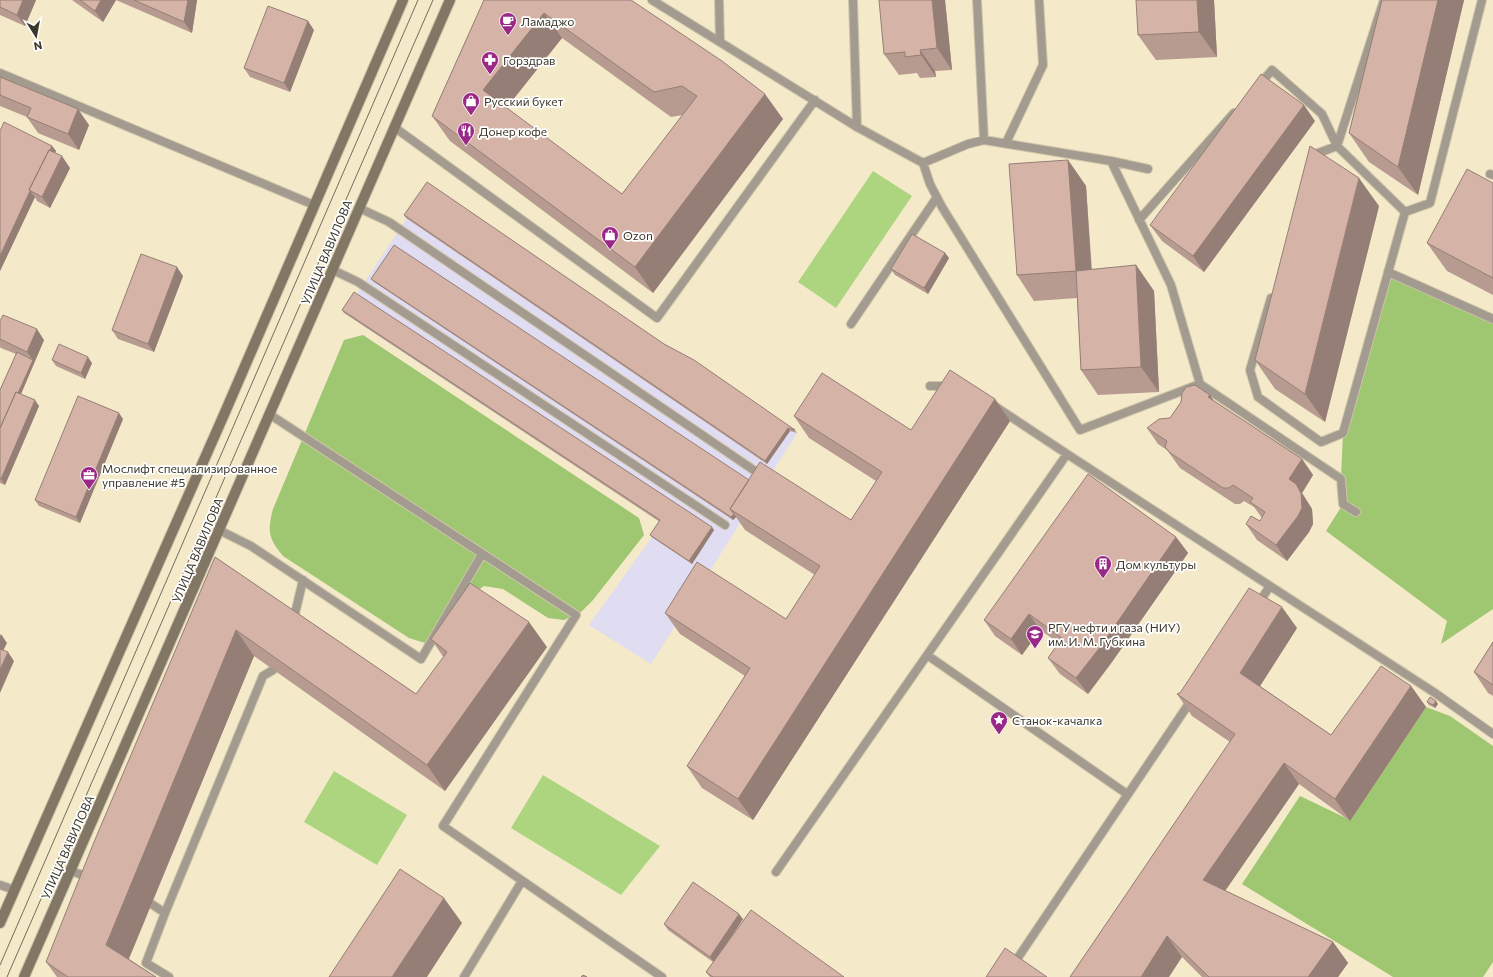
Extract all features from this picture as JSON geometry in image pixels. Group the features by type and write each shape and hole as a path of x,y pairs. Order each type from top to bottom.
{"main road":[{"path":"0,923 403,0"},
{"name":"УЛИЦА ВАВИЛОВА","path":"24,977 450,0"}],"lane":[{"path":"652,0 857,127 923,163 930,184 937,197 1080,430 1200,384"},
{"path":"719,0 720,42"},
{"path":"853,0 857,127"},
{"path":"977,0 984,140"},
{"path":"1006,143 1043,65 1039,0"},
{"path":"1337,146 1384,0"},
{"path":"1405,212 1430,203 1482,0"},
{"path":"1252,93 1272,70 1322,114 1337,146 1405,212"},
{"path":"0,73 314,205"},
{"path":"394,127 657,318 815,100"},
{"path":"1139,220 1241,104"},
{"path":"923,163 968,144 984,140 1111,161 1148,169"},
{"path":"1308,171 1312,155 1337,146"},
{"path":"1111,161 1128,193 1139,220 1171,285 1200,384 1341,479 1343,504 1356,512"},
{"path":"851,324 937,197"},
{"path":"359,208 389,222 758,473"},
{"path":"1275,286 1250,370 1258,397 1321,442 1343,433 1405,212"},
{"path":"333,270 362,285 725,525"},
{"path":"1388,272 1493,319"},
{"path":"930,386 958,386"},
{"path":"990,403 1435,693 1493,734"},
{"path":"270,414 576,615 443,826 662,977"},
{"path":"776,872 1067,454"},
{"path":"219,530 251,546 421,659 482,554"},
{"path":"293,623 303,580"},
{"path":"1252,612 1270,586"},
{"path":"927,655 1127,794"},
{"path":"169,977 146,963 165,913 263,676 273,670"},
{"path":"1005,977 1198,690"},
{"path":"71,871 99,882"},
{"path":"464,977 522,881"},
{"path":"0,885 15,890"},
{"path":"150,903 165,913"}],"shaded area":[{"path":"429,185 797,433 651,664 589,625 662,523 344,313"}],"green space":[{"path":"873,171 912,196 836,308 798,282"},
{"path":"1388,272 1493,319 1493,609 1441,644 1447,621 1326,531 1343,504 1341,479 1343,433"},
{"path":"363,335 639,518 644,535 593,600 581,612 564,620 548,618 503,589 484,586 469,596 442,640 425,643 409,638 283,556 278,550 270,535 270,524 273,509 344,340"},
{"path":"1426,707 1450,716 1493,746 1493,962 1483,977 1393,977 1242,884 1300,796 1350,820"},
{"path":"334,771 407,815 377,865 304,822"},
{"path":"543,775 660,846 621,895 511,828"}],"building":[{"path":"0,0 23,0 17,15 0,7"},
{"path":"80,0 101,0 95,11"},
{"path":"134,0 188,0 184,22"},
{"path":"484,0 631,0 722,61 765,94 635,267 432,116","holes":["544,13 654,92 682,86 697,96 622,194 483,90"]},
{"path":"879,0 932,0 937,48 920,50 921,55 905,57 905,52 884,54"},
{"path":"1136,0 1197,0 1199,32 1138,35"},
{"path":"1382,0 1438,0 1398,167 1349,133"},
{"path":"268,6 308,21 284,83 244,68"},
{"path":"1261,74 1304,105 1193,256 1150,225"},
{"path":"0,77 78,109 68,134 27,117 31,108 0,95"},
{"path":"4,122 52,146 29,190 30,191 0,256 0,131"},
{"path":"1310,146 1359,178 1305,394 1255,360"},
{"path":"49,150 62,156 42,197 29,190"},
{"path":"1068,160 1076,271 1017,275 1009,164"},
{"path":"1467,169 1493,183 1493,278 1427,243"},
{"path":"427,182 664,344 694,360 795,430 788,428 765,461 404,215"},
{"path":"912,234 945,253 924,288 891,269"},
{"path":"394,245 749,480 730,509 734,514 731,517 371,279"},
{"path":"141,254 177,267 148,344 112,330"},
{"path":"1136,265 1141,367 1081,370 1076,271"},
{"path":"354,292 712,527 689,561 650,535 660,520 342,310"},
{"path":"3,315 37,329 27,352 0,339 0,321"},
{"path":"59,344 88,357 81,373 52,360"},
{"path":"17,352 33,360 18,393 16,392 0,428 0,390"},
{"path":"950,370 995,399 738,799 687,766 750,668 665,613 697,562 786,619 820,566 730,509 760,462 851,520 882,472 794,416 822,373 911,430"},
{"path":"1195,385 1210,395 1208,397 1302,459 1289,479 1296,484 1301,493 1302,508 1298,516 1276,545 1246,524 1251,516 1260,521 1265,512 1250,502 1253,498 1233,485 1229,488 1223,488 1169,452 1165,447 1167,441 1147,428 1159,419 1170,418 1181,402 1182,393 1186,387"},
{"path":"16,392 35,400 0,479 0,428"},
{"path":"78,396 119,413 76,517 35,500"},
{"name":"Дом культуры","path":"1088,474 1176,537 1101,646 1076,678 1048,658 1062,638 1029,614 1011,639 984,620"},
{"path":"215,557 416,694 447,652 431,639 470,583 529,622 427,765 236,630 106,945 156,977 68,977 46,962 94,842"},
{"path":"1249,588 1282,607 1240,673 1331,735 1381,666 1411,686 1335,799 1284,763 1203,880 1333,942 1308,977 1209,977 1167,936 1141,977 1070,977 1235,734 1177,694 1180,693"},
{"path":"1493,642 1493,685 1474,672"},
{"path":"0,649 8,652 0,670"},
{"path":"1430,697 1436,701 1433,705 1427,702"},
{"path":"400,869 444,898 392,977 329,977"},
{"path":"693,882 739,914 710,957 664,924"},
{"path":"751,910 844,977 713,977 706,972"},
{"path":"1005,948 1047,977 986,977"}],"tram line":[{"path":"0,965 418,0"},
{"path":"7,977 433,0"}],"place":[{"name":"Ламаджо","path":"508,36"},
{"name":"Горздрав","path":"490,75"},
{"name":"Русский букет","path":"471,116"},
{"name":"Донер кофе","path":"466,146"},
{"name":"Ozon","path":"610,250"},
{"name":"Мослифт специализированное управление #5","path":"89,490"},
{"name":"Дом культуры","path":"1103,579"},
{"name":"РГУ нефти и газа (НИУ) им. И. М. Губкина","path":"1035,649"},
{"name":"Cтанок-качалка","path":"999,735"}]}
